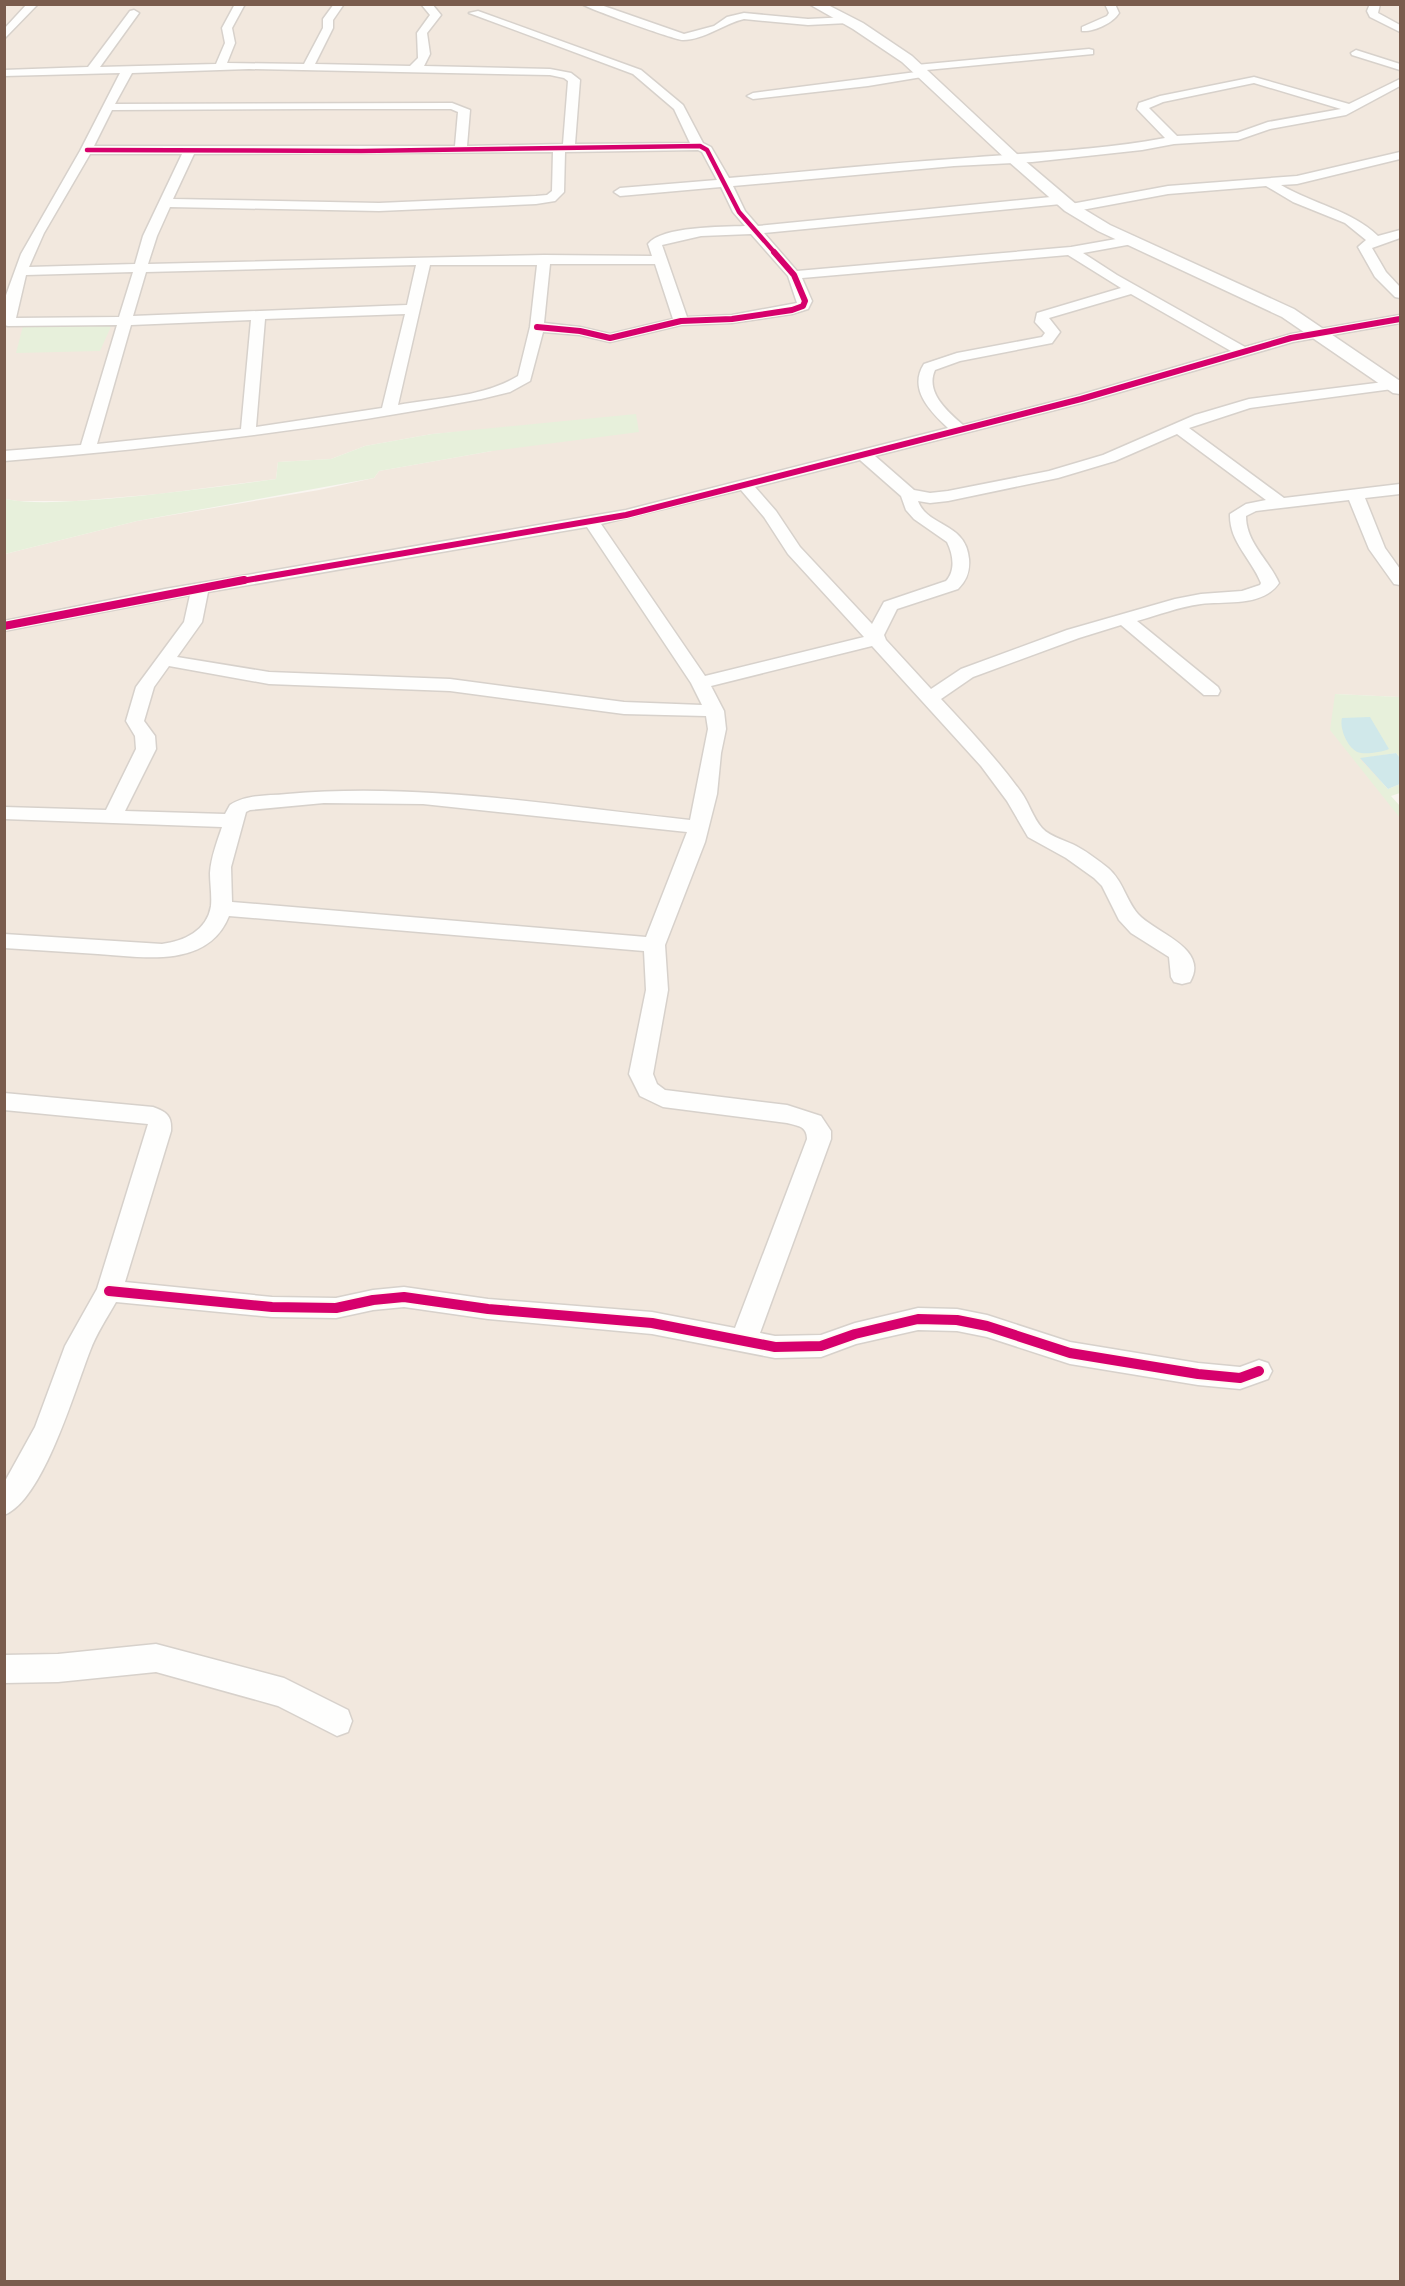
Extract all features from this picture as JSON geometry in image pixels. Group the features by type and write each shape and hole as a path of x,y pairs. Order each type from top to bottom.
{"street":[{"path":"4,36 33,4"},
{"path":"220,67 230,43 227,28 240,4"},
{"path":"308,67 328,28 328,19 339,4"},
{"path":"413,69 424,60 426,54 422,33 428,22 442,15 426,4"},
{"path":"587,4 683,37 718,28 731,19 744,16 777,17 808,22 848,20"},
{"path":"815,4 848,20 907,59 1066,204 1133,240 1273,305 1319,332 1399,386"},
{"path":"1086,29 1112,18 1114,13 1110,4"},
{"path":"1375,4 1372,11 1374,15 1401,29"},
{"path":"459,14 474,13 494,7"},
{"path":"91,71 134,13"},
{"path":"474,13 637,72 679,107 698,146"},
{"path":"753,96 868,83 920,71 1089,52"},
{"path":"1356,53 1401,67"},
{"path":"4,73 308,67 550,72 574,80 559,190 556,195 545,199 379,207 166,203"},
{"path":"127,70 120,88 107,107 87,150 55,202 21,271 12,295 8,322 67,323 414,309"},
{"path":"1174,140 1143,109 1143,105 1160,99 1251,80 1349,108"},
{"path":"620,192 1238,136 1268,126 1335,114 1401,82"},
{"path":"107,107 259,108 452,105 464,110 461,148"},
{"path":"87,150 189,152 698,146 707,150 739,212 794,276 805,301 803,306 792,310 741,318 681,321 610,338 580,331 537,327"},
{"path":"87,450 150,236 189,152"},
{"path":"681,321 655,244 659,240 702,232 755,230 1066,204 1168,190 1297,180 1401,156"},
{"path":"1269,183 1305,202 1340,213 1362,227 1375,241"},
{"path":"1401,234 1375,241 1365,247 1380,274 1401,294"},
{"path":"794,276 1071,251 1133,240"},
{"path":"1071,251 1244,352"},
{"path":"4,456 87,450 248,431 389,412 507,389 525,378 537,327 544,259"},
{"path":"21,271 424,261 660,260"},
{"path":"389,412 424,261"},
{"path":"961,431 933,405 924,376 929,367 957,357 1047,340 1053,332 1042,322 1042,316 1133,289"},
{"path":"248,431 258,316"},
{"path":"4,626 200,588 626,515 961,431 1319,332 1401,319"},
{"path":"864,454 909,494 930,498 948,496 1052,475 1109,458 1227,409 1249,404 1399,386"},
{"path":"1178,428 1280,503"},
{"path":"746,486 770,514 794,550 931,697 988,762 1016,799 1035,833 1073,853 1101,873 1111,883 1127,915 1139,928 1178,952 1181,958 1182,977"},
{"path":"931,697 967,673 1073,634 1175,604 1243,596 1266,589 1270,583 1267,574 1244,545 1237,523 1238,514 1252,507 1401,489"},
{"path":"876,638 890,606 942,590 954,584 960,576 960,551 954,539 917,514 909,502 909,494"},
{"path":"1355,494 1377,549 1401,579"},
{"path":"591,521 700,683 715,711 717,729 711,753 707,794 695,842 654,945 657,990 641,1074 647,1090 663,1098 801,1117 813,1122 819,1131 819,1139 744,1340"},
{"path":"112,818 146,749 146,736 135,721 145,687 193,622 200,588"},
{"path":"1124,619 1211,691"},
{"path":"700,683 876,638"},
{"path":"164,660 269,678 450,685 624,708 715,711"},
{"path":"4,941 162,951 183,949 200,940 212,927 220,908 221,866 237,809 245,804 324,797 414,798 698,827"},
{"path":"4,813 234,821"},
{"path":"220,908 654,945"},
{"path":"4,1101 153,1116 160,1120 159,1131 109,1291 78,1346 48,1430 16,1490 4,1503"},
{"path":"109,1291 272,1307 336,1308 373,1300 404,1297 488,1309 652,1323 775,1347 821,1346 918,1319 957,1320 987,1326 1070,1353 1208,1375 1240,1378 1259,1371"},
{"path":"4,1669 58,1668 156,1658 284,1693 337,1721"}],"shaded area":[{"path":"5,5 1400,5 1400,697 1335,694 1400,818 1400,2281 5,2282 5,554 137,521 319,490 374,478 379,471 492,451 505,428 432,434 365,446 331,459 278,462 276,479 159,494 76,501 5,499"}],"green space":[{"path":"113,322 100,351 16,353 23,326"},
{"path":"636,414 639,432 492,451 379,471 374,478 137,521 5,554 5,499 42,502 106,499 255,482 276,479 278,462 331,459 365,446 432,434"},
{"path":"1335,694 1400,697 1400,758 1396,753 1360,759 1388,789 1400,784 1400,793 1391,796 1400,806 1400,818 1330,730"}],"water":[{"path":"1370,717 1389,749 1361,753 1348,744 1343,733 1342,718"},
{"path":"1396,753 1400,758 1400,784 1388,789 1360,758"}],"cycle path":[{"path":"87,150 361,151 700,146 707,150 739,212 794,275 805,301 803,306 792,310 732,319 681,321 610,338 580,331 537,327"},
{"path":"4,626 165,594 626,515 1081,399 1291,338 1400,319"},
{"path":"109,1291 272,1307 336,1308 373,1300 404,1297 488,1309 652,1323 775,1347 821,1346 855,1334 918,1319 957,1320 987,1326 1070,1353 1198,1374 1240,1378 1259,1371"}]}
